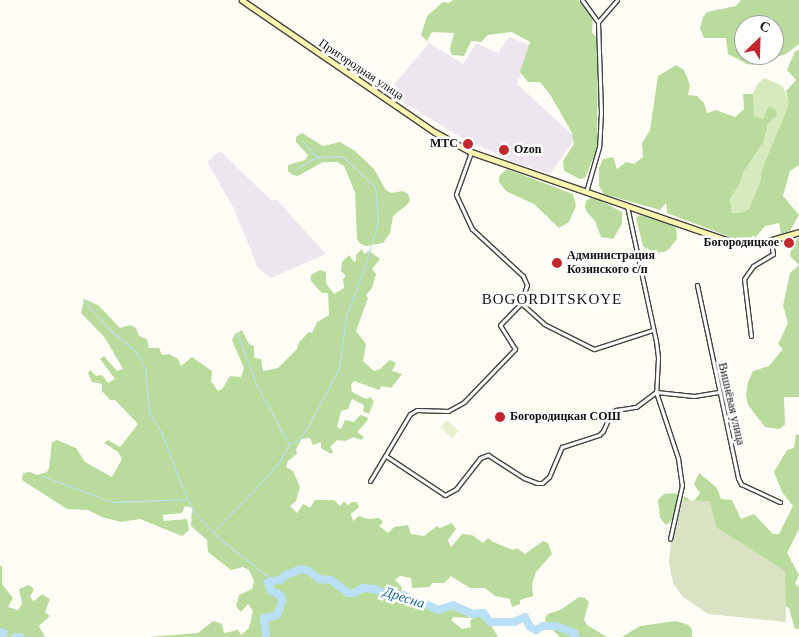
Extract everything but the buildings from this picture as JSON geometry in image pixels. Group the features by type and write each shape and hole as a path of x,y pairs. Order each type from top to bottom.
{"street":[{"name":"Пригородная улица","path":"242,0 435,132 471,152 730,241 758,244 799,232"},
{"path":"582,0 598,22 601,112 599,147 586,192"},
{"path":"598,22 616,0"},
{"path":"370,481 410,414 416,410 448,412 464,402 513,354 515,349 500,325 521,303 527,289 525,280 472,229 456,194 471,152"},
{"path":"627,206 654,330 658,358 656,392 678,458 682,485 670,539"},
{"path":"751,336 744,279 752,266 773,254 771,241"},
{"name":"Вишнёвая улица","path":"697,285 719,392 741,484 780,502"},
{"path":"521,303 544,324 594,349 654,330"},
{"path":"386,456 445,495 456,489 480,458 488,455 524,478 542,483 549,477 562,447 599,435 603,431 611,412 636,407 656,392 694,396 719,392"}],"shaded area":[{"path":"509,37 532,46 517,84 576,138 550,174 511,161 459,136 387,93 429,43 463,64 476,43 498,53"},
{"path":"220,151 271,200 277,200 326,254 271,278 258,268 234,209 207,162"}],"green space":[{"path":"453,0 578,0 593,18 592,32 598,40 597,149 585,178 580,179 564,171 563,161 574,144 572,133 551,96 540,82 528,82 520,72 530,42 512,32 488,35 481,42 471,41 464,56 452,55 450,49 454,33 432,32 427,41 421,35 427,16 443,2 449,3"},
{"path":"741,0 799,0 799,44 784,55 784,15 734,15 734,57 728,54 726,38 704,38 700,28 703,17 707,12 736,6"},
{"path":"799,50 799,165 790,171 783,196 799,215 790,231 781,234 779,223 765,226 754,239 735,239 667,213 666,203 660,210 604,194 599,186 599,168 603,159 613,157 617,169 626,162 634,164 643,157 642,143 650,130 658,76 676,65 684,70 690,85 688,95 697,96 704,103 707,113 716,110 735,117 744,109 743,94 753,94 754,116 763,119 769,106 775,109 777,115 768,124 764,141 744,171 739,185 730,199 732,213 740,213 749,209 760,183 762,169 789,104 786,91 796,80 787,70 795,51"},
{"path":"764,78 783,86 789,104 762,169 755,200 749,209 740,213 732,213 730,199 739,185 744,171 764,141 768,124 777,115 766,114 763,119 753,116 753,94 756,86"},
{"path":"302,133 323,146 340,142 355,151 374,169 386,190 391,193 403,191 408,194 410,200 407,205 393,216 390,233 383,243 365,246 357,239 355,192 344,166 337,162 323,162 298,176 288,171 288,165 305,160 308,155 296,142 296,137"},
{"path":"507,169 573,194 576,206 569,222 559,228 534,204 506,191 499,182 499,176"},
{"path":"591,198 597,199 622,212 622,224 613,239 601,237 595,221 587,212 585,207 586,201"},
{"path":"640,215 666,222 676,228 677,239 669,249 664,252 652,253 643,246 636,218"},
{"path":"799,238 799,265 790,256 792,243"},
{"path":"362,249 364,254 369,251 380,259 372,269 376,274 372,288 366,295 368,298 356,331 366,344 363,361 374,371 380,369 390,360 396,363 392,371 402,374 391,388 382,386 379,390 354,381 351,385 352,392 366,399 370,397 374,401 369,414 363,411 364,405 352,399 348,409 341,411 337,427 341,429 345,420 354,422 360,415 367,417 368,420 357,432 364,437 361,440 354,437 345,441 337,440 330,447 333,451 331,454 321,448 321,442 313,445 310,438 302,439 296,449 297,454 288,461 286,467 293,471 300,487 296,501 290,506 297,513 303,504 310,508 315,500 334,500 340,506 344,501 348,505 352,502 357,502 359,507 351,514 353,521 359,516 368,519 379,518 383,522 379,526 388,533 394,527 408,525 411,534 424,536 437,526 440,528 452,523 456,529 448,540 451,547 462,534 472,535 483,543 488,538 513,550 517,548 525,554 543,541 548,543 552,554 536,572 532,584 533,596 520,600 520,604 512,607 510,599 495,596 485,588 470,588 451,576 444,583 432,583 430,587 412,588 411,578 400,576 395,580 402,587 401,594 411,598 419,608 424,604 433,611 449,606 458,608 460,611 469,611 472,615 468,618 454,617 451,620 462,629 471,627 470,621 476,615 484,614 498,637 148,637 198,633 213,621 222,624 224,633 238,630 241,635 249,628 253,611 248,604 241,612 236,606 239,595 252,589 254,581 249,570 243,567 231,570 208,552 207,540 191,526 192,508 185,506 182,513 163,515 163,521 187,519 189,530 182,536 140,519 121,522 102,517 88,510 67,509 22,480 23,473 30,472 37,475 47,472 52,442 57,440 76,448 85,462 112,477 122,459 118,452 104,443 108,440 120,447 138,424 115,400 110,400 102,391 102,384 92,382 88,373 90,370 96,376 102,375 108,383 115,379 100,359 104,356 117,371 123,369 105,338 81,313 84,299 98,305 120,328 130,325 136,328 139,336 147,339 149,348 159,348 162,355 169,354 178,359 181,366 192,357 212,371 211,381 218,391 222,389 230,376 241,377 244,368 232,340 235,334 242,330 249,344 254,346 254,358 261,359 263,371 278,368 297,349 299,342 309,332 312,333 317,322 329,315 328,293 322,293 311,281 311,275 320,270 326,272 326,283 334,294 344,288 343,279 346,276 341,271 342,262 349,255 354,262 356,261 356,255"},
{"path":"799,265 799,397 784,397 785,425 779,429 765,427 748,405 746,395 748,382 753,371 769,366 783,349 778,344 788,323 783,306 790,273"},
{"path":"447,420 459,431 452,438 440,427"},
{"path":"796,434 799,435 799,529 787,553 799,575 795,584 799,587 799,629 795,629 789,608 757,591 681,507 684,496 693,502 700,493 694,484 699,473 717,488 721,499 732,500 741,519 754,514 773,534 779,534 793,506 782,492 774,472 787,450 794,448"},
{"path":"676,493 678,496 672,520 666,525 660,518 658,500 664,494"},
{"path":"681,500 710,501 716,527 785,571 786,622 708,614 683,597 673,583 669,563 671,540"},
{"path":"0,566 2,566 2,584 13,598 8,607 18,610 22,604 19,589 29,585 34,589 30,597 34,601 42,594 50,599 45,612 50,616 39,626 45,637 0,637"},
{"path":"579,597 585,598 589,602 584,620 587,625 607,637 560,637 546,623 545,618 548,614 560,610"},
{"path":"676,621 689,625 692,630 692,637 622,637 640,626"}],"waterway":[{"path":"302,141 317,157"},
{"path":"289,444 299,440 339,368 346,316 364,269 378,221 375,187 342,156 317,157 295,169"},
{"path":"82,299 110,330 136,352 145,368 149,412 162,434 180,482 194,512 221,540 271,579"},
{"path":"214,531 280,461 289,444 256,384 237,332"},
{"path":"42,476 112,502 186,499"},
{"name":"Дресна","path":"266,637 264,618 277,615 282,601 280,595 271,591 268,582 280,580 286,575 301,569 309,571 319,579 331,580 348,593 354,593 363,588 375,589 393,597 404,595 412,601 426,604 438,610 453,605 472,614 483,613 490,622 514,622 525,617 530,627 536,630 543,626 556,626 574,633 576,637"},
{"name":"Дресна","path":"0,632 4,633 3,637"},
{"name":"Дресна","path":"15,637 20,637"}],"place":[{"name":"МТС","path":"468,144"},
{"name":"Ozon","path":"504,150"},
{"name":"Богородицкое","path":"789,243"},
{"name":"Администрация Козинского с/п","path":"557,263"},
{"name":"Богородицкая СОШ","path":"500,417"}],"district":[{"name":"BOGORDITSKOYE","path":"552,300"}]}
